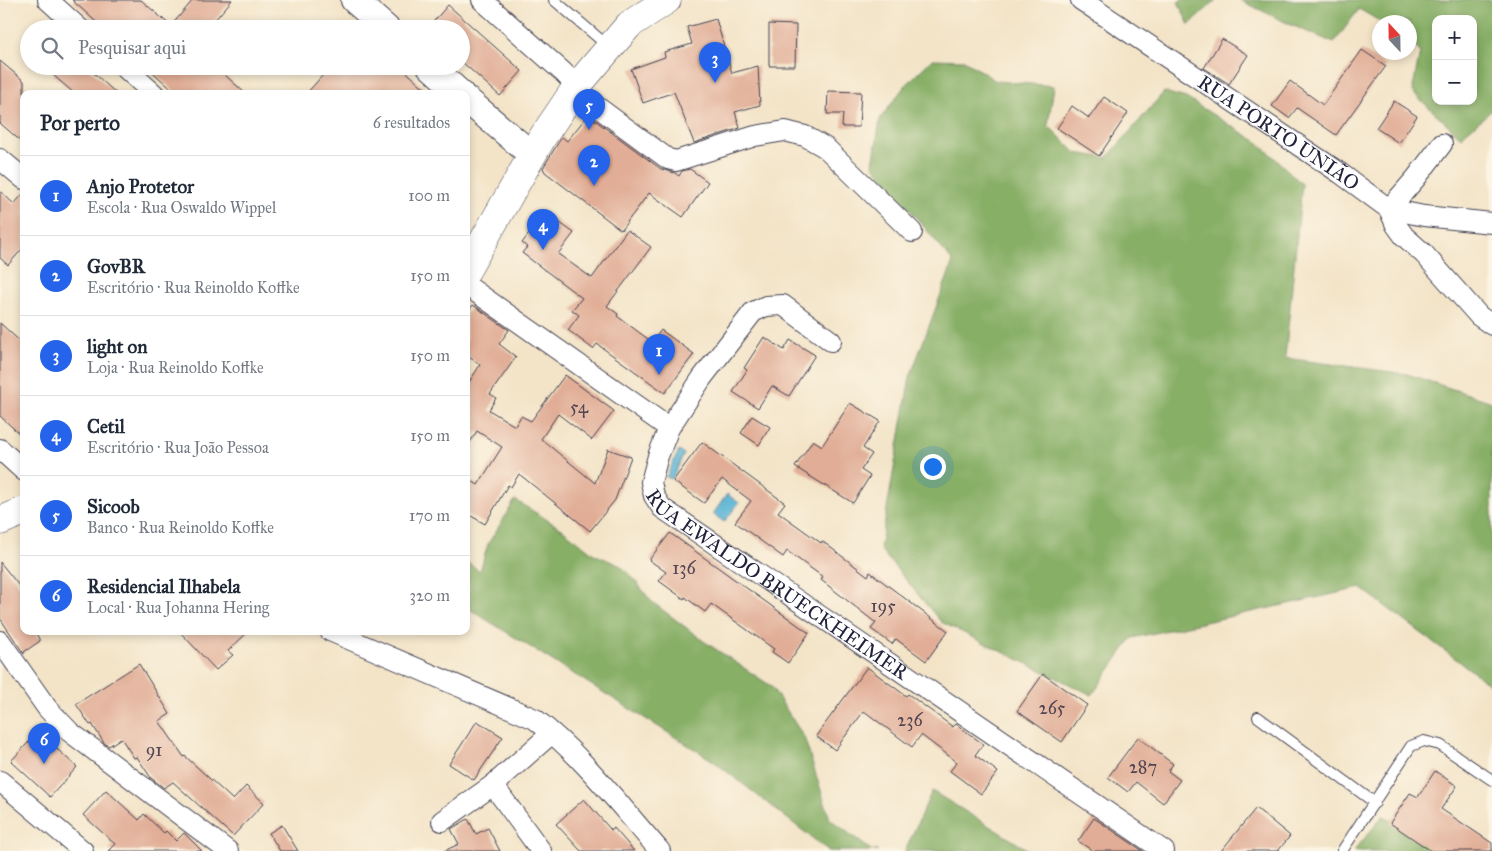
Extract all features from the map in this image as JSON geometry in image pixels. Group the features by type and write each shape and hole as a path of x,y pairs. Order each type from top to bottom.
{"main road":[{"path":"470,264 542,138 577,86 629,25 667,0"},
{"path":"0,521 20,513"}],"street":[{"path":"48,0 70,20"},
{"path":"354,0 377,20"},
{"path":"482,0 577,86 592,103 668,159 676,161 755,136 785,131 805,136 826,148 912,232"},
{"path":"629,25 646,0"},
{"name":"RUA PORTO UNIÃO","path":"1081,0 1340,173 1389,209 1424,216 1492,223"},
{"path":"133,75 150,90"},
{"path":"440,75 457,90"},
{"path":"470,101 532,155"},
{"path":"1442,144 1389,209 1396,225 1404,236 1424,254 1479,316 1492,325"},
{"path":"0,159 20,176"},
{"path":"470,288 669,428"},
{"name":"RUA EWALDO BRUECKHEIMER","path":"831,341 783,305 766,306 753,312 702,378 669,428 658,456 652,482 654,496 662,508 1164,851"},
{"path":"0,449 20,467"},
{"path":"339,635 535,719 552,732 593,774 660,851"},
{"path":"0,641 48,708 70,732 228,851"},
{"path":"442,821 493,785 552,732"},
{"path":"0,780 84,851"},
{"path":"493,785 541,851"}],"lane":[{"path":"554,0 610,48"},
{"path":"1258,717 1375,803"},
{"path":"1342,851 1411,746 1424,741 1440,745 1492,780"}],"green space":[{"path":"1181,0 1216,0 1189,25 1178,2"},
{"path":"1240,0 1492,0 1492,110 1461,137 1412,92 1420,52 1417,49 1417,15 1372,15 1372,17 1359,9 1334,43"},
{"path":"932,59 964,60 996,81 1054,86 1048,125 1076,153 1107,158 1164,92 1186,98 1259,143 1302,184 1285,358 1407,374 1492,402 1492,686 1361,588 1132,638 1092,695 941,622 880,549 910,377 953,262 873,165 880,119 904,87"},
{"path":"515,500 562,529 594,554 621,566 651,601 705,642 771,686 804,737 830,819 871,850 878,851 829,851 712,760 470,609 470,565 480,571 488,544"},
{"path":"932,791 1030,851 905,851"},
{"path":"1383,816 1462,851 1354,851"}],"water":[{"path":"679,451 684,454 672,479 666,477"},
{"path":"727,494 739,503 724,522 713,514"}],"building":[{"path":"72,0 141,0 164,20 94,20"},
{"path":"193,0 232,0 215,20 176,20"},
{"path":"448,5 465,20 435,20"},
{"path":"716,19 732,73 758,66 760,105 735,112 740,128 694,143 674,92 643,103 631,69 665,57 664,52 692,44 687,27"},
{"path":"769,24 796,25 795,66 769,66"},
{"path":"470,25 522,71 500,96 470,69"},
{"path":"1222,39 1248,55 1229,84 1204,68"},
{"path":"1362,50 1372,57 1372,60 1377,60 1386,66 1336,135 1297,108 1289,118 1272,106 1290,81 1323,105"},
{"path":"0,61 24,81 24,90 20,90 20,140 0,123"},
{"path":"53,75 96,75 113,90 70,90"},
{"path":"156,75 225,75 242,90 173,90"},
{"path":"323,75 410,75 427,90 310,90"},
{"path":"828,91 861,92 859,127 842,127 843,114 827,114"},
{"path":"1104,97 1128,113 1099,156 1057,128 1072,106 1089,118"},
{"path":"1394,101 1417,116 1399,143 1376,128"},
{"path":"588,115 661,169 679,176 682,171 690,169 708,182 683,217 649,193 621,230 545,172 543,168 562,137 567,141"},
{"path":"0,191 14,204 20,197 20,252 8,265 0,258"},
{"path":"549,215 574,233 558,254 592,278 627,230 651,247 607,306 618,314 617,316 652,342 661,330 694,354 665,393 597,344 593,349 568,330 579,315 572,310 582,298 522,253 527,247 522,243 540,219 544,222"},
{"path":"473,305 509,330 499,344 516,357 490,394 496,398 489,410 515,426 521,416 531,421 565,375 614,411 592,440 558,414 541,439 595,483 608,449 631,457 615,500 590,531 519,474 511,487 508,485 485,524 470,515 470,480 478,485 502,447 477,431 470,442 470,381 480,365 470,358 470,309"},
{"path":"0,323 20,341 20,434 0,416"},
{"path":"764,337 784,350 790,340 815,355 789,396 772,386 758,408 733,392 747,370 744,368"},
{"path":"850,403 880,421 863,448 872,454 861,470 870,476 853,503 795,467 813,440 822,446"},
{"path":"752,416 770,427 759,445 741,433"},
{"path":"702,442 785,503 778,512 821,543 822,541 868,576 870,572 948,631 926,661 896,639 892,644 871,629 876,623 821,580 823,577 787,551 783,557 735,522 751,501 722,479 704,503 673,481"},
{"path":"670,533 809,633 788,663 772,652 774,649 711,604 705,612 659,581 666,572 649,560"},
{"path":"0,562 20,587 20,635 37,635 40,641 24,652 24,654 0,618"},
{"path":"183,635 245,635 228,651 233,655 216,670"},
{"path":"139,664 170,714 159,721 184,757 233,800 246,786 264,803 233,836 173,782 164,788 151,778 137,757 134,758 121,738 109,746 104,743 76,704"},
{"path":"867,667 906,696 908,694 953,727 956,724 983,744 975,755 998,772 981,794 950,771 957,762 921,735 912,747 864,711 835,750 816,736"},
{"path":"1043,674 1087,705 1062,742 1017,711"},
{"path":"477,721 503,737 474,780 449,764"},
{"path":"38,732 77,767 50,797 11,761"},
{"path":"1138,737 1173,764 1168,771 1180,780 1163,803 1136,782 1128,792 1108,777"},
{"path":"1435,771 1457,786 1441,809 1492,843 1492,851 1431,851 1390,823 1410,793 1418,797"},
{"path":"106,790 139,820 144,814 164,833 166,831 176,841 184,833 202,851 108,851 115,844 83,815"},
{"path":"584,799 611,830 614,828 634,851 581,851 556,824"},
{"path":"1256,808 1290,836 1278,851 1221,851"},
{"path":"1094,818 1143,851 1093,851 1078,841"},
{"path":"468,819 476,834 488,828 500,851 444,851 459,844 451,829"},
{"path":"282,825 298,851 280,851 269,833"}],"place":[{"name":"light on","path":"715,83"},
{"name":"Sicoob","path":"589,130"},
{"name":"GovBR","path":"594,186"},
{"name":"Cetil","path":"543,250"},
{"name":"Anjo Protetor","path":"659,375"},
{"name":"Residencial Ilhabela","path":"44,764"}]}
